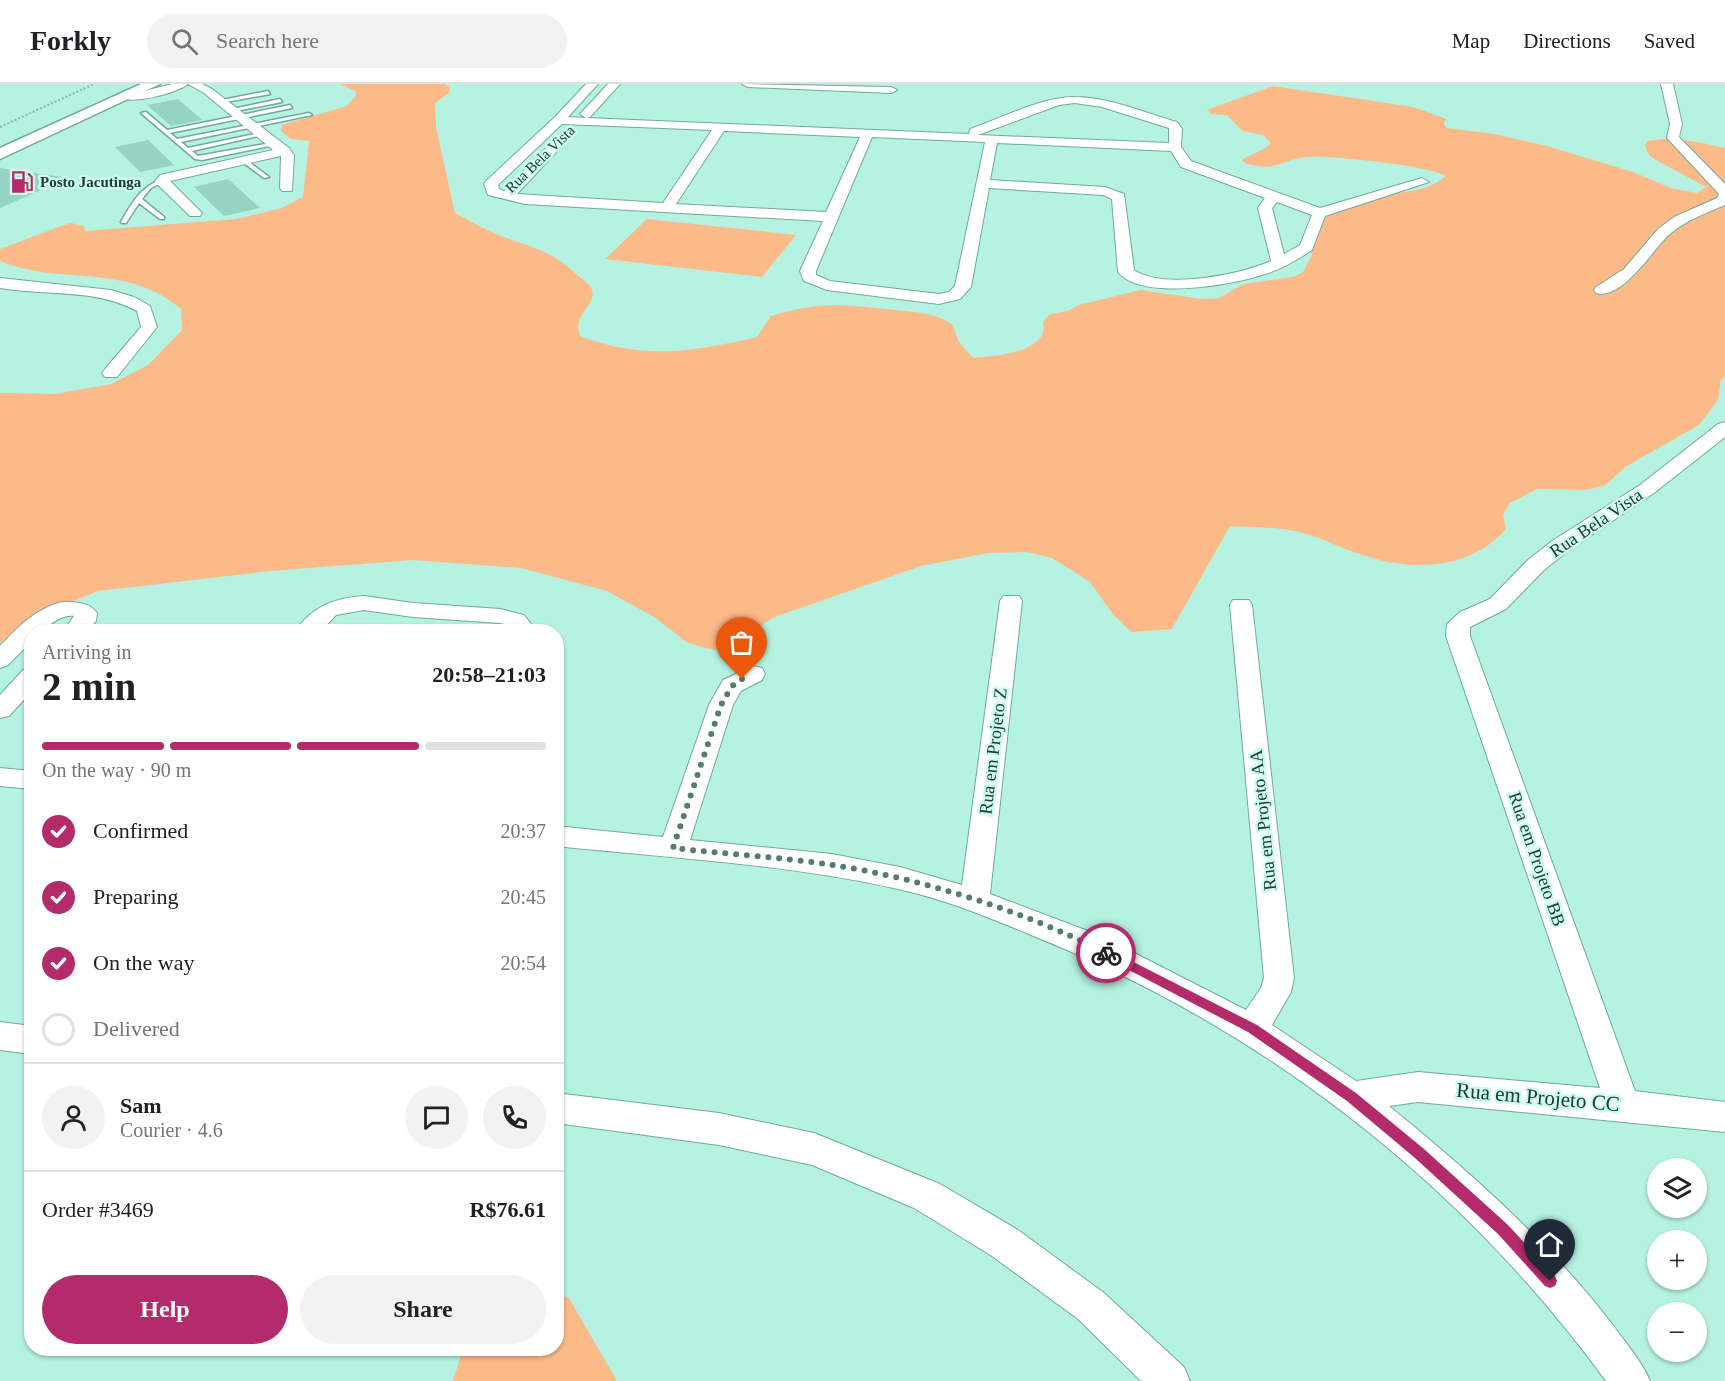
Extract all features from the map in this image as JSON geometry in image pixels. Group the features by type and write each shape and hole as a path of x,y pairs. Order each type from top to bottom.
{"main road":[{"path":"0,147 142,84"},
{"path":"0,154 129,90 153,84"},
{"path":"96,88 129,90"}],"street":[{"path":"129,90 166,91 183,84"},
{"path":"193,84 254,126 290,158 287,188"},
{"name":"Rua Bela Vista","path":"592,84 560,120 491,184 493,192 506,196 614,84"},
{"path":"748,84 891,90"},
{"path":"1602,290 1629,272 1663,232 1679,220 1722,201 1725,194 1672,138 1676,123 1667,84"},
{"path":"963,137 1057,102 1075,100 1103,104 1173,126 1176,129 1175,147 1186,164 1320,213 1422,182"},
{"path":"560,120 1175,147"},
{"path":"667,208 720,128"},
{"path":"868,133 808,271 809,278 827,285 947,298 960,292 963,287 992,138"},
{"path":"195,213 162,181 177,174 243,160 280,148"},
{"path":"983,184 1105,191 1116,195 1119,197 1126,272 1138,280 1170,283 1217,280 1258,271 1279,263 1307,247 1315,220 1320,213"},
{"path":"506,196 832,217"},
{"path":"1273,197 1265,208 1279,263"},
{"path":"0,283 109,294 133,301 144,309 149,327 111,373"},
{"name":"Rua Bela Vista","path":"1468,617 1498,604 1536,565 1560,546 1647,489 1725,428"},
{"name":"Rua em Projeto Z","path":"975,900 1011,601"},
{"path":"314,624 328,609 345,604 364,603 413,610 500,616 516,620 519,624"},
{"name":"Rua em Projeto AA","path":"1241,605 1279,978 1275,992 1252,1029"},
{"path":"40,624 55,610 75,608 86,613 81,624"},
{"name":"Rua em Projeto BB","path":"1468,617 1460,624 1458,636 1623,1105"},
{"path":"0,660 24,638"},
{"path":"673,848 721,705 732,686 753,674"},
{"path":"0,710 24,684"},
{"path":"0,777 24,779"},
{"path":"564,837 832,865 900,878 975,900 1090,945 1252,1029 1352,1097 1420,1153 1503,1230 1581,1315 1630,1381"},
{"path":"0,1036 24,1039"},
{"name":"Rua em Projeto CC","path":"1352,1097 1418,1087 1623,1105 1725,1117"},
{"path":"564,1109 719,1129 814,1149 927,1196 1005,1243 1091,1306 1170,1381"}],"lane":[{"path":"220,101 268,93"},
{"path":"166,132 280,101"},
{"path":"236,113 290,108"},
{"path":"144,113 187,150 202,159 280,148"},
{"path":"176,141 309,115"},
{"path":"187,150 264,134"},
{"path":"243,160 266,177"},
{"path":"124,222 138,198 149,187 162,181"},
{"path":"138,198 162,218"}],"path":[{"path":"0,127 96,88"}],"shaded area":[{"path":"339,84 445,84 450,88 449,93 435,103 436,127 455,213 487,230 555,258 587,283 593,295 579,322 580,336 603,344 647,351 689,350 757,337 771,316 802,308 841,305 928,314 952,324 959,342 973,358 1006,354 1018,351 1038,340 1043,332 1043,322 1050,314 1068,311 1078,305 1141,290 1201,299 1219,298 1243,284 1293,277 1303,272 1312,255 1310,247 1312,226 1334,213 1359,203 1375,197 1422,189 1445,176 1401,165 1336,158 1299,158 1264,167 1245,163 1242,160 1271,143 1263,135 1242,131 1227,115 1212,114 1207,110 1273,86 1413,107 1447,119 1444,122 1446,128 1495,134 1547,146 1633,172 1671,188 1697,193 1706,187 1656,160 1649,155 1645,145 1647,141 1667,139 1706,144 1725,148 1725,377 1721,380 1718,400 1699,425 1625,467 1606,485 1587,490 1537,489 1510,503 1503,515 1506,529 1492,543 1458,560 1439,564 1401,564 1363,555 1294,531 1230,526 1172,629 1131,632 1112,613 1090,582 1052,558 1027,552 988,553 921,566 772,618 739,641 713,650 688,643 654,617 607,591 521,568 413,560 270,571 98,591 59,607 31,624 24,624 24,628 0,643 0,393 55,394 111,384 148,365 182,330 181,309 160,294 138,285 116,280 23,268 0,261 0,249 71,223 84,226 85,231 236,219 282,208 303,197 309,141 291,139 281,131 282,125 347,106 356,95 356,91"},
{"path":"647,219 796,235 762,277 605,259"},
{"path":"564,1296 569,1298 617,1381 453,1381 461,1356 564,1356"}],"building":[{"path":"178,99 202,120 171,126 147,105"},
{"path":"148,140 174,165 140,172 115,147"},
{"name":"Posto Jacutinga","path":"0,168 69,178 0,208"},
{"path":"228,179 260,208 224,216 194,187"}],"way so far":[{"path":"742,679 732,686 721,705 673,848 832,865 900,878 975,900 1106,953"}],"place":[{"name":"Posto Jacutinga","path":"22,182"}],"route":[{"path":"1106,953 1252,1029 1352,1097 1420,1153 1503,1230 1550,1281"}]}
